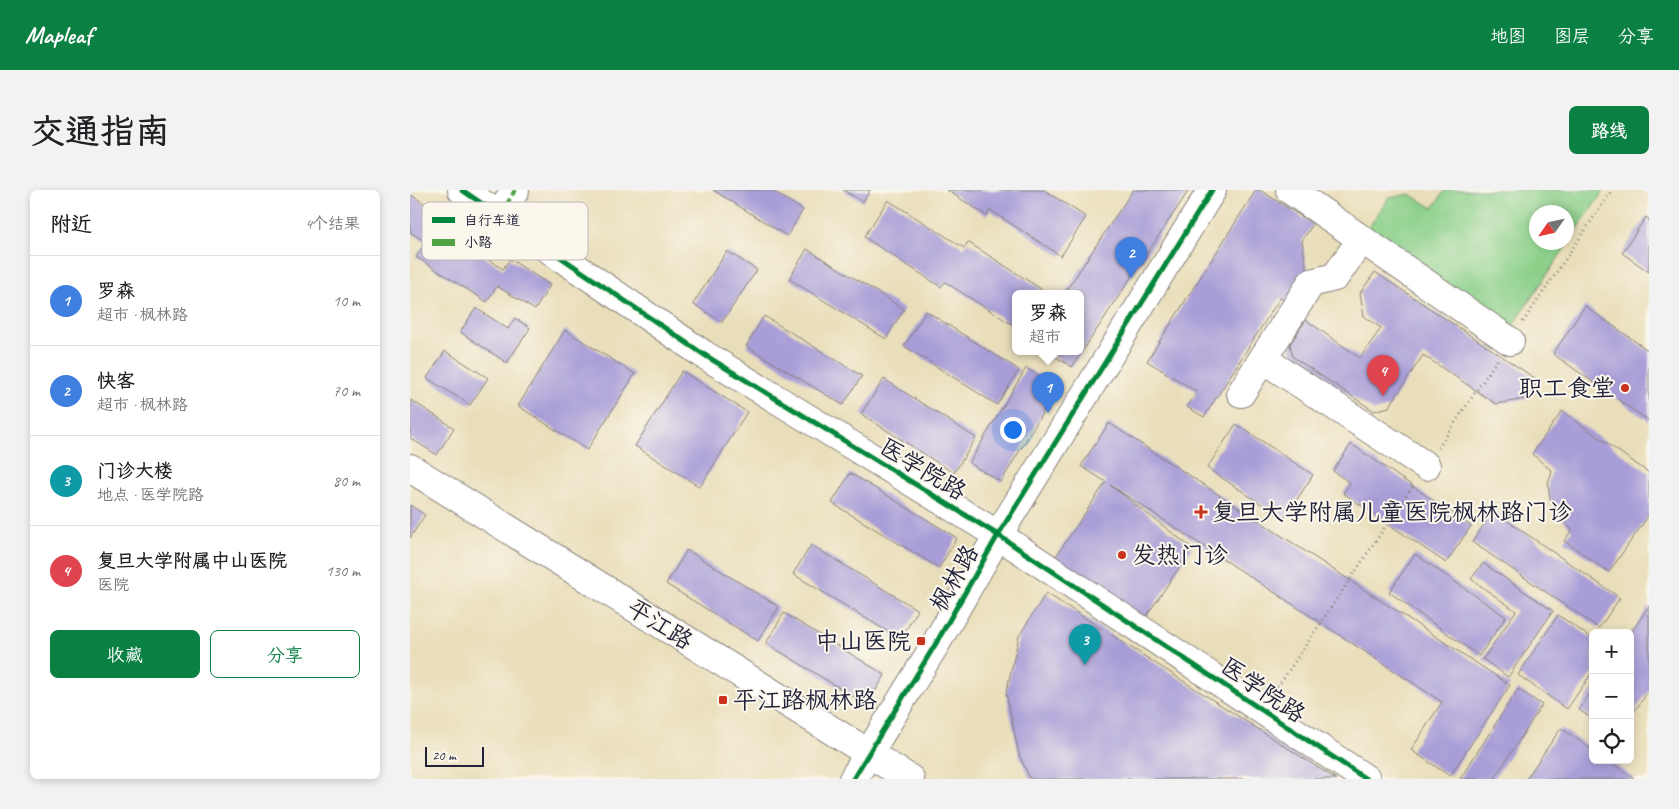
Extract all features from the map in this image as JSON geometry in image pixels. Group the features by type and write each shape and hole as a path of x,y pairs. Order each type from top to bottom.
{"street":[{"name":"医学院路","path":"462,190 480,202"},
{"path":"508,202 515,190"},
{"name":"枫林路","path":"853,779 935,645 998,535 1212,190"},
{"path":"1290,190 1510,341"},
{"path":"1241,393 1311,283 1335,278 1361,240"},
{"name":"医学院路","path":"565,260 703,354 998,535 1366,779"},
{"path":"1263,359 1426,466"},
{"name":"平江路","path":"410,468 910,779"}],"green space":[{"path":"1445,190 1604,190 1574,235 1574,205 1529,205 1529,250 1564,250 1509,331 1364,234 1389,198 1410,194 1433,208"}],"building":[{"path":"713,190 771,190 803,210 787,236"},
{"path":"843,190 870,190 863,202"},
{"path":"947,190 1044,190 1086,217 1061,256 990,210 987,216"},
{"path":"1133,190 1189,190 1084,349 1084,290 1067,290"},
{"path":"1256,190 1260,190 1313,224 1302,241 1308,276 1289,303 1280,298 1204,417 1187,407 1197,392 1147,361"},
{"path":"410,194 422,202 422,240 410,232"},
{"path":"888,200 964,248 968,242 1041,289 1012,290 1012,324 945,282 941,287 864,237"},
{"path":"1646,217 1649,219 1649,272 1622,253"},
{"path":"422,248 422,260 489,260 503,269 509,260 512,260 550,285 535,310 497,286 487,302 416,257"},
{"path":"807,249 904,309 886,339 789,279"},
{"path":"727,251 757,270 722,322 693,304"},
{"path":"1375,272 1539,381 1526,399 1496,404 1423,355 1389,407 1374,411 1293,357 1290,344 1306,320 1360,358 1381,328 1364,316 1360,293"},
{"name":"职工食堂","path":"1585,306 1649,351 1649,421 1553,354"},
{"path":"476,308 508,329 515,318 530,328 507,363 460,332"},
{"path":"926,311 1019,370 997,405 904,346"},
{"path":"764,316 862,376 843,405 746,346"},
{"path":"565,330 635,374 587,450 518,406"},
{"path":"445,351 488,378 470,405 427,378"},
{"path":"1053,355 1080,355 1072,367"},
{"path":"1026,368 1058,387 1001,482 969,463"},
{"path":"682,371 747,412 700,487 635,446"},
{"path":"884,379 976,438 954,473 861,414"},
{"path":"411,400 454,428 437,455 410,438"},
{"path":"1562,411 1649,473 1649,515 1609,572 1564,541 1572,530 1561,518 1550,499 1548,483 1552,471 1532,454"},
{"path":"1109,423 1510,685 1450,776 1411,750 1442,702 1110,485 1192,548 1144,620 1052,562 1106,482 1081,466"},
{"path":"1236,424 1313,475 1284,519 1207,468"},
{"path":"1351,444 1471,526 1446,563 1343,493 1350,483 1333,471"},
{"path":"850,473 957,538 939,568 832,503"},
{"path":"410,505 425,515 410,538"},
{"path":"1493,511 1620,598 1599,628 1472,542"},
{"path":"811,545 918,610 900,639 793,574"},
{"path":"687,550 779,607 758,641 666,584"},
{"path":"1415,554 1506,617 1479,656 1389,592"},
{"path":"1483,563 1553,611 1508,677 1483,659 1516,611 1471,579"},
{"path":"1046,593 1336,779 1030,779 1019,755 1006,693 1019,636"},
{"path":"1649,606 1649,690 1634,712 1634,629"},
{"path":"784,613 885,675 867,705 766,643"},
{"path":"1558,615 1589,636 1589,677 1567,709 1518,675"},
{"path":"1518,689 1542,705 1494,779 1460,779"},
{"path":"1589,695 1589,716 1579,710"},
{"path":"1561,728 1589,747 1589,764 1614,764 1635,779 1526,779"}],"marked path":[{"path":"508,202 515,190"}],"cycle path":[{"path":"462,190 480,202"},
{"path":"853,779 935,645 998,535 1212,190"},
{"path":"565,260 703,354 998,535 1366,779"}],"place":[{"name":"快客","path":"1131,278"},
{"name":"职工食堂","path":"1625,388"},
{"name":"复旦大学附属中山医院","path":"1383,396"},
{"name":"罗森","path":"1048,413"},
{"name":"复旦大学附属儿童医院枫林路门诊","path":"1201,512"},
{"name":"发热门诊","path":"1122,555"},
{"name":"中山医院","path":"921,641"},
{"name":"门诊大楼","path":"1085,665"},
{"name":"平江路枫林路","path":"723,700"}]}
